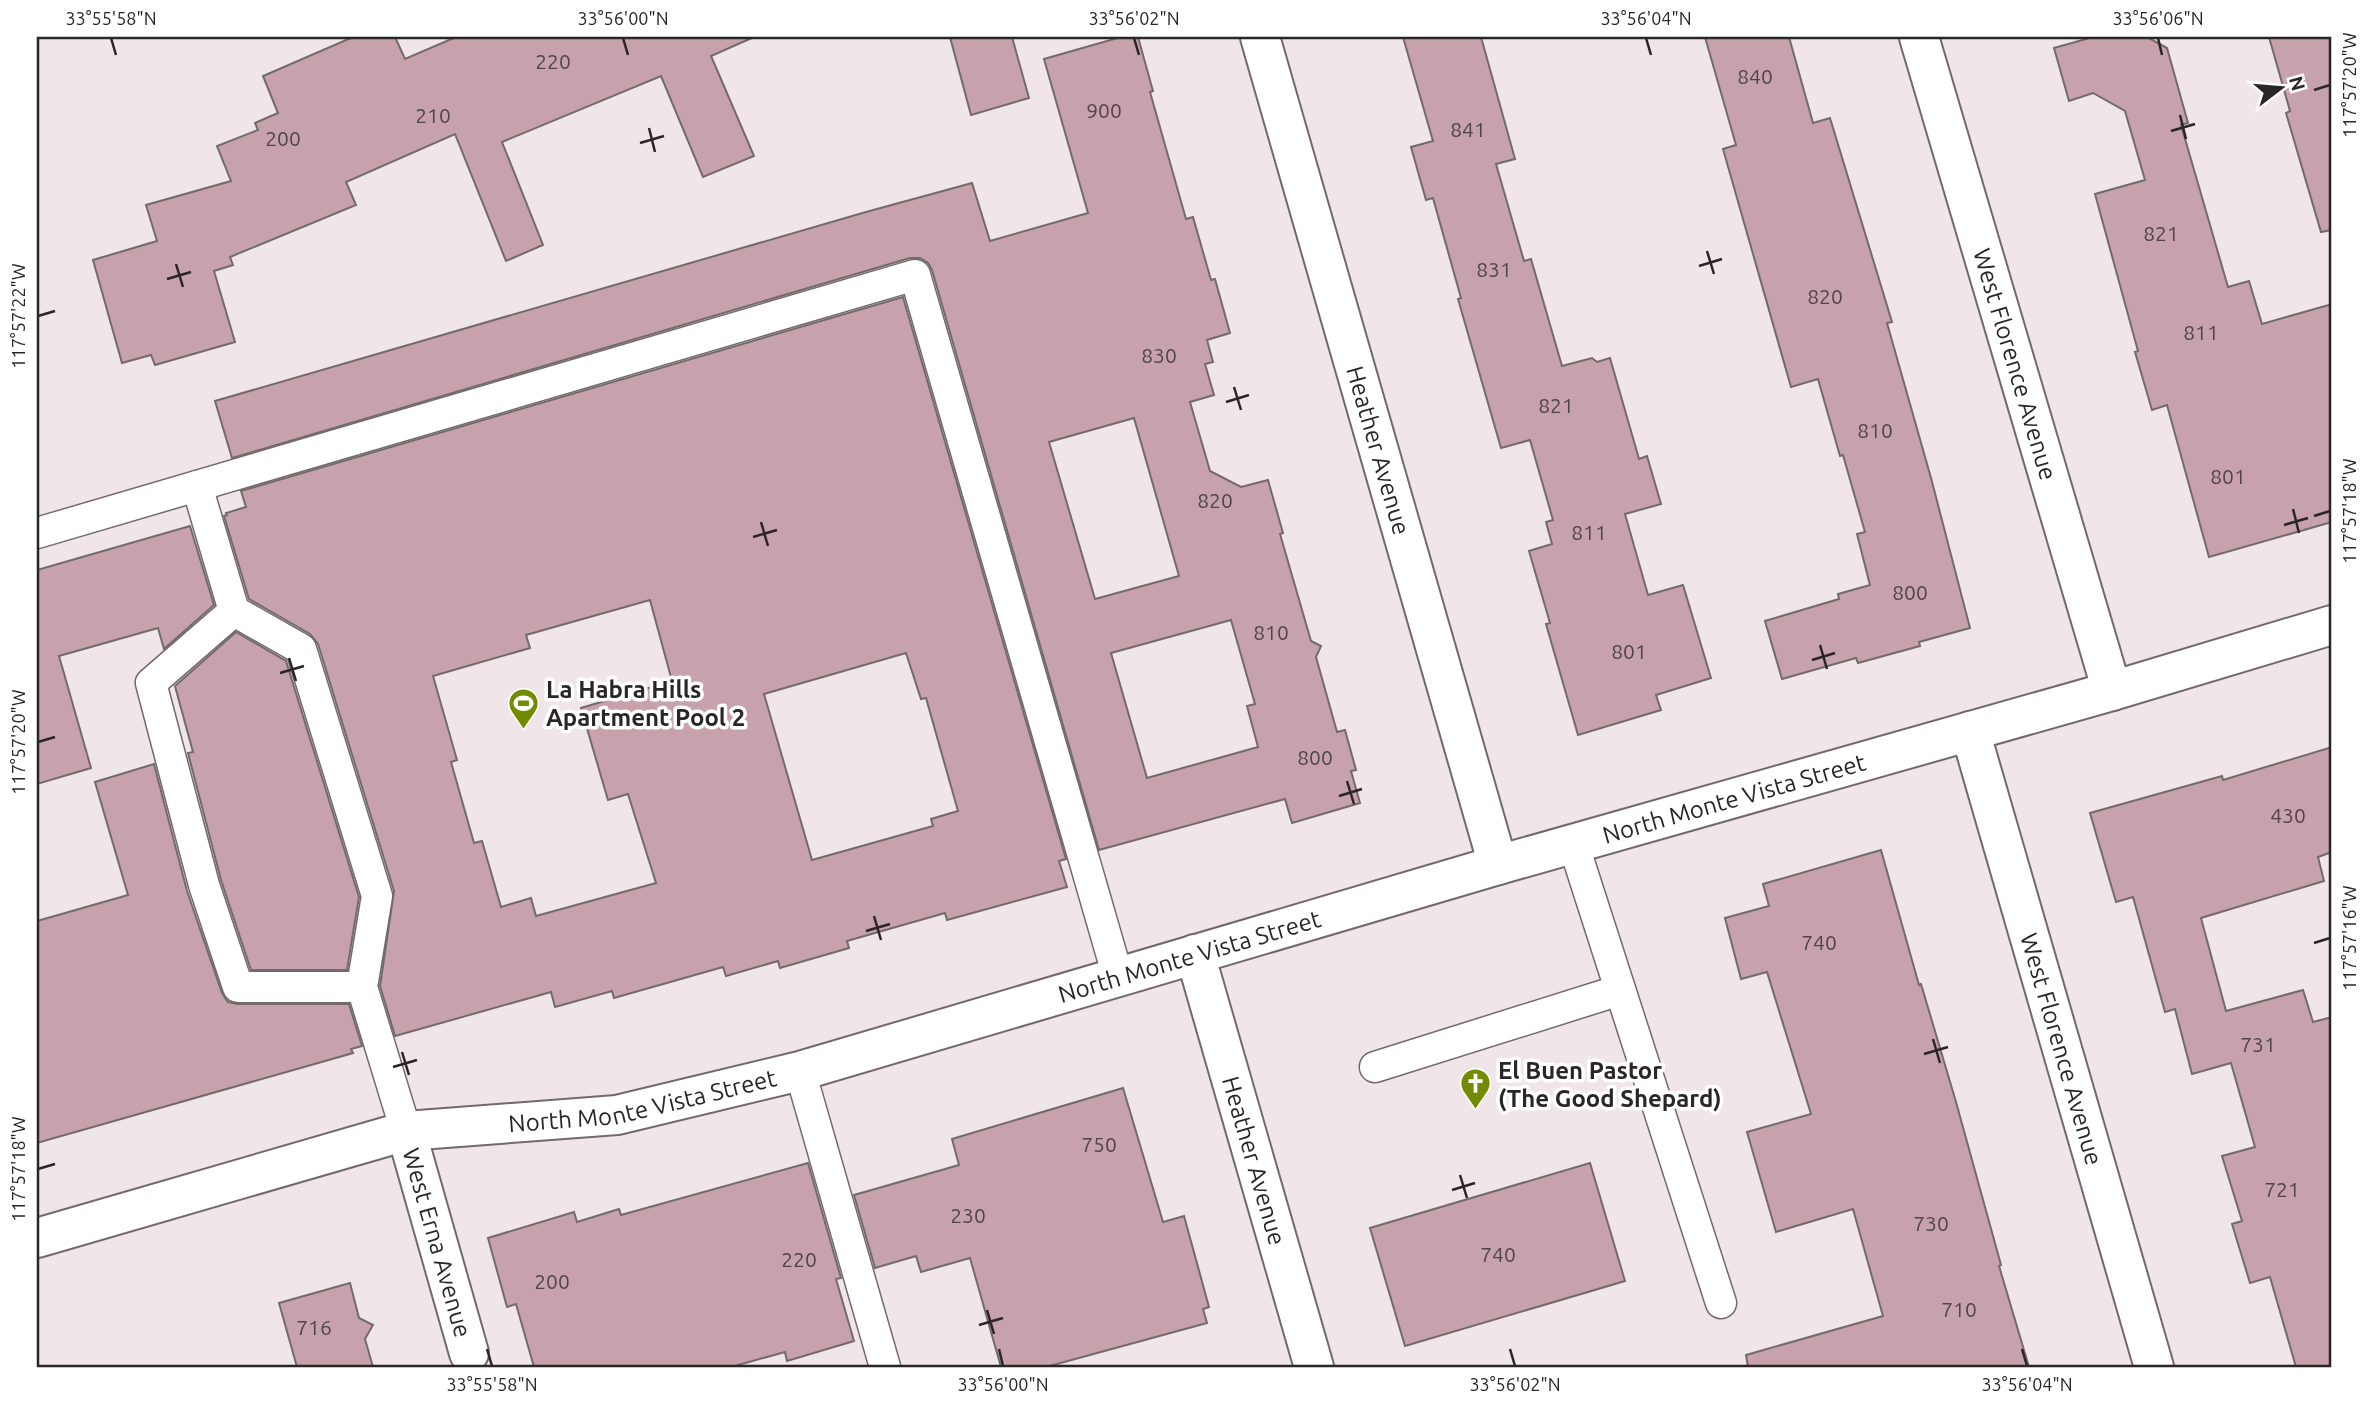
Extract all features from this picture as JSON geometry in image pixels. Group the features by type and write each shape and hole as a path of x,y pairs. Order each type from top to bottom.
{"street":[{"name":"Heather Avenue","path":"1260,37 1497,864"},
{"name":"West Florence Avenue","path":"1919,37 2112,691"},
{"name":"North Monte Vista Street","path":"37,1238 406,1131 617,1115 800,1072 1497,864 2112,691 2332,625"},
{"name":"West Florence Avenue","path":"1970,731 2154,1367"},
{"name":"Heather Avenue","path":"1195,954 1314,1367"},
{"name":"West Erna Avenue","path":"406,1131 469,1353"}],"lane":[{"path":"37,533 915,275 1118,977"},
{"path":"197,486 234,611 301,649 377,896 362,987 406,1131"},
{"path":"234,611 151,683 204,885 238,987 362,987"},
{"path":"1573,843 1721,1303"},
{"path":"1375,1067 1620,990"},
{"path":"800,1072 885,1367"}],"building":[{"path":"353,37 395,37 405,59 456,37 754,37 711,56 754,156 703,177 661,76 502,142 543,245 506,261 455,134 346,182 356,205 230,257 233,265 214,271 235,342 155,365 151,355 122,363 93,260 157,241 146,205 231,181 217,146 258,130 255,123 278,113 263,76"},
{"path":"950,37 1012,37 1029,98 971,115"},
{"path":"1121,37 1138,37 1153,91 1150,92 1186,219 1193,217 1211,280 1215,279 1230,333 1207,340 1213,362 1205,364 1214,395 1190,402 1210,471 1241,487 1268,480 1283,533 1280,534 1311,641 1321,646 1316,657 1337,732 1345,730 1356,770 1351,771 1360,803 1292,823 1285,799 1099,850 932,270 928,263 920,258 910,258 232,458 215,401 866,212 972,183 990,241 1088,213 1044,59","holes":["1134,418 1179,576 1095,599 1049,442","1231,620 1255,704 1247,706 1258,747 1147,778 1111,653"]},
{"path":"1403,37 1481,37 1515,159 1496,164 1524,261 1531,259 1562,366 1592,358 1597,362 1610,358 1639,459 1647,456 1661,504 1625,514 1648,595 1683,585 1711,678 1656,695 1661,710 1578,735 1546,624 1550,623 1529,551 1552,544 1546,522 1553,520 1530,440 1501,448 1458,299 1461,298 1433,198 1426,200 1411,147 1433,141"},
{"path":"1705,37 1789,37 1813,123 1830,118 1892,322 1887,323 1970,628 1919,642 1920,646 1858,663 1856,658 1782,679 1765,621 1839,599 1838,594 1870,585 1857,534 1865,532 1818,379 1791,387 1723,149 1736,145"},
{"path":"2093,37 2147,37 2167,48 2188,123 2181,125 2228,287 2249,281 2262,324 2332,304 2332,522 2209,557 2167,405 2152,410 2095,194 2145,180 2125,111 2093,93 2069,101 2054,48"},
{"path":"2269,37 2332,37 2332,230 2321,232 2286,113 2290,111"},
{"path":"903,297 1066,859 1059,861 1067,887 947,920 945,913 847,941 849,948 780,968 778,961 726,976 723,967 614,998 612,991 555,1007 551,992 395,1036 380,986 394,891 318,644 310,634 249,599 224,516 246,507 241,491","holes":["650,600 672,681 581,708 608,800 628,794 656,883 536,916 531,898 501,907 482,841 474,843 451,762 457,760 433,676 530,648 526,635","906,653 921,699 926,698 958,811 931,819 933,826 812,860 764,694"]},
{"path":"190,526 214,605 164,649 158,628 59,656 91,768 37,784 37,570"},
{"path":"236,632 286,661 359,897 347,970 251,970 221,880 188,753 193,752 175,686"},
{"path":"2332,747 2332,852 2318,857 2324,881 2201,918 2226,1011 2303,990 2313,1022 2332,1017 2332,1367 2296,1367 2270,1277 2250,1283 2232,1224 2242,1221 2222,1156 2255,1147 2231,1063 2192,1074 2175,1009 2165,1012 2133,897 2116,902 2090,813 2222,776 2223,780"},
{"path":"154,764 187,891 222,993 228,1002 349,1004 362,1046 351,1049 353,1053 37,1143 37,921 128,895 95,782"},
{"path":"1881,850 1956,1102 2029,1367 1748,1367 1746,1355 1883,1316 1853,1209 1776,1232 1747,1132 1811,1114 1767,972 1741,979 1725,918 1769,906 1763,884"},
{"path":"1123,1088 1163,1222 1184,1216 1209,1307 1203,1309 1207,1323 1046,1367 1001,1367 970,1258 921,1272 916,1256 875,1268 854,1195 959,1165 952,1139"},
{"path":"808,1163 841,1278 836,1279 854,1341 787,1361 785,1352 731,1367 534,1367 516,1304 507,1307 488,1238 574,1212 577,1222 619,1209 621,1215"},
{"path":"1590,1163 1625,1281 1405,1346 1370,1228"},
{"path":"350,1283 359,1318 373,1325 365,1339 373,1367 297,1367 279,1303"}],"place":[{"name":"La Habra Hills Apartment Pool 2","path":"523,730"},
{"name":"El Buen Pastor (The Good Shepard)","path":"1475,1111"}]}
